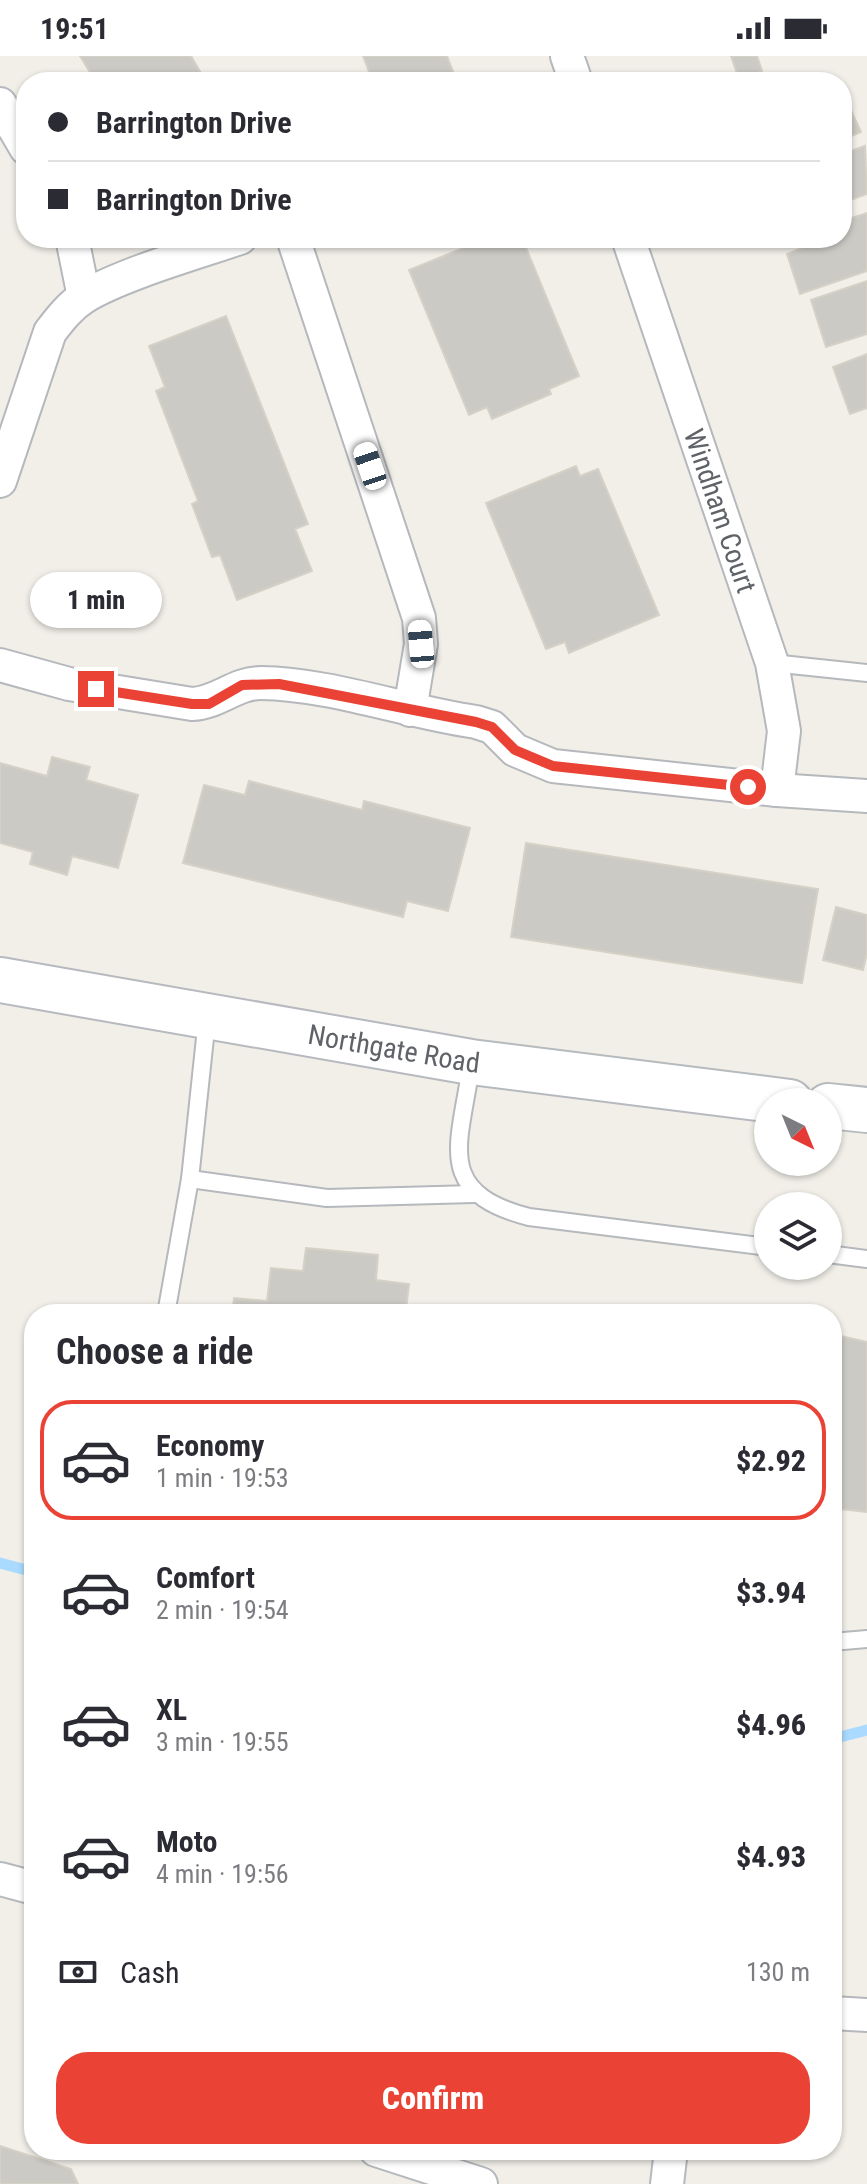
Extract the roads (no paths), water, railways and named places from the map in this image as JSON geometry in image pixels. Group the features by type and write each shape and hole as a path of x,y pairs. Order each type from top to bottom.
{"main road":[{"name":"Northgate Road","path":"0,980 471,1062 754,1097"},
{"path":"842,1107 867,1110"}],"street":[{"path":"0,104 16,131"},
{"path":"74,248 84,297"},
{"path":"0,481 50,332 65,313 84,297 214,248"},
{"path":"296,248 419,618 421,644 410,710"},
{"name":"Windham Court","path":"631,248 772,663 784,731 777,790"},
{"path":"0,665 69,684 171,702 209,704 242,685 258,683 313,690 492,727 515,750 553,766 777,790 867,796"},
{"path":"0,1879 24,1885"},
{"path":"842,2014 867,2015"},
{"path":"407,2160 481,2184"},
{"path":"667,2184 670,2160"}],"lane":[{"path":"772,663 867,673"},
{"path":"168,1304 190,1179 207,1017"},
{"path":"471,1062 459,1155 462,1176 474,1194 498,1209 529,1217 754,1245"},
{"path":"190,1179 327,1198 474,1194"},
{"path":"842,1256 867,1259"},
{"path":"842,1641 867,1639"}],"waterway":[{"path":"0,1563 24,1569"},
{"path":"842,1736 867,1730"}]}
